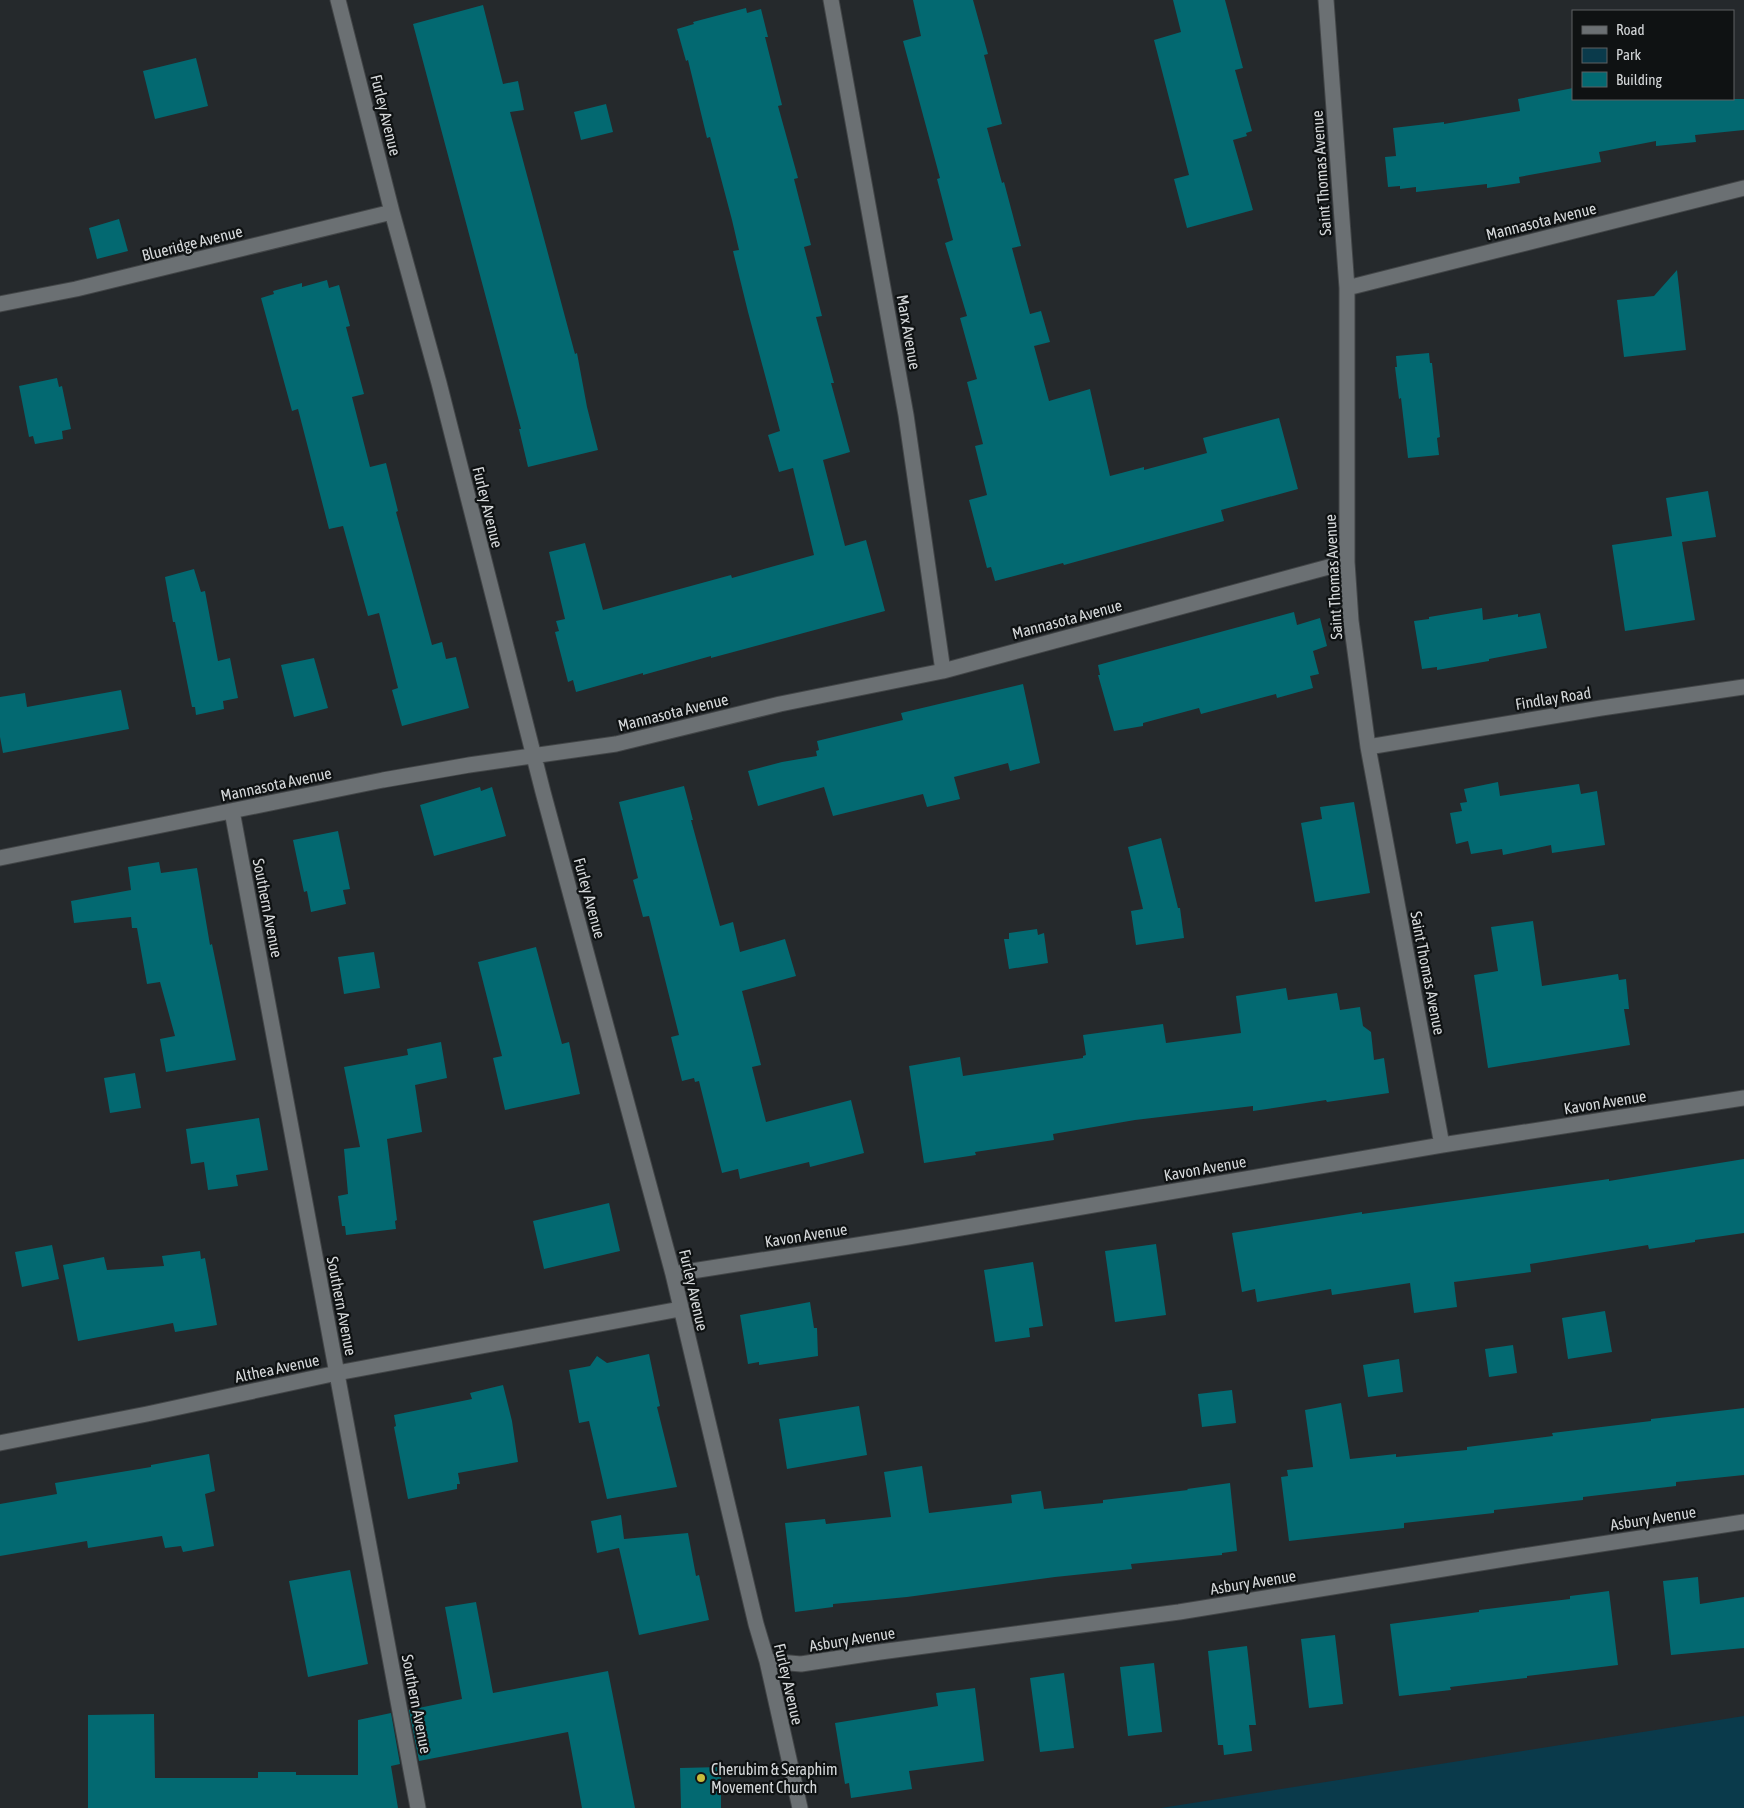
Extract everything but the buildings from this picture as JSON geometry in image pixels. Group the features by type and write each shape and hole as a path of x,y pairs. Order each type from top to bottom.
{"street":[{"name":"Furley Avenue","path":"338,0 392,212 439,383 534,755 673,1274 800,1808"},
{"name":"Marx Avenue","path":"831,0 906,415 943,671"},
{"name":"Saint Thomas Avenue","path":"1326,0 1347,288 1347,562 1352,630 1368,747 1442,1145"},
{"name":"Mannasota Avenue","path":"1347,288 1744,188"},
{"name":"Blueridge Avenue","path":"0,304 86,287 392,212"},
{"name":"Mannasota Avenue","path":"0,858 384,780 534,755 616,744 780,704 943,671 1347,562"},
{"name":"Findlay Road","path":"1368,747 1601,708 1744,687"},
{"name":"Southern Avenue","path":"232,811 418,1808"},
{"name":"Kavon Avenue","path":"673,1274 908,1237 1442,1145 1744,1098"},
{"name":"Althea Avenue","path":"0,1443 147,1414 337,1373 680,1309"},
{"name":"Asbury Avenue","path":"766,1660 801,1664 1179,1612 1744,1522"}],"green space":[{"path":"1744,1716 1744,1808 1161,1808"}],"place":[{"name":"Cherubim & Seraphim Movement Church","path":"701,1778"}]}
